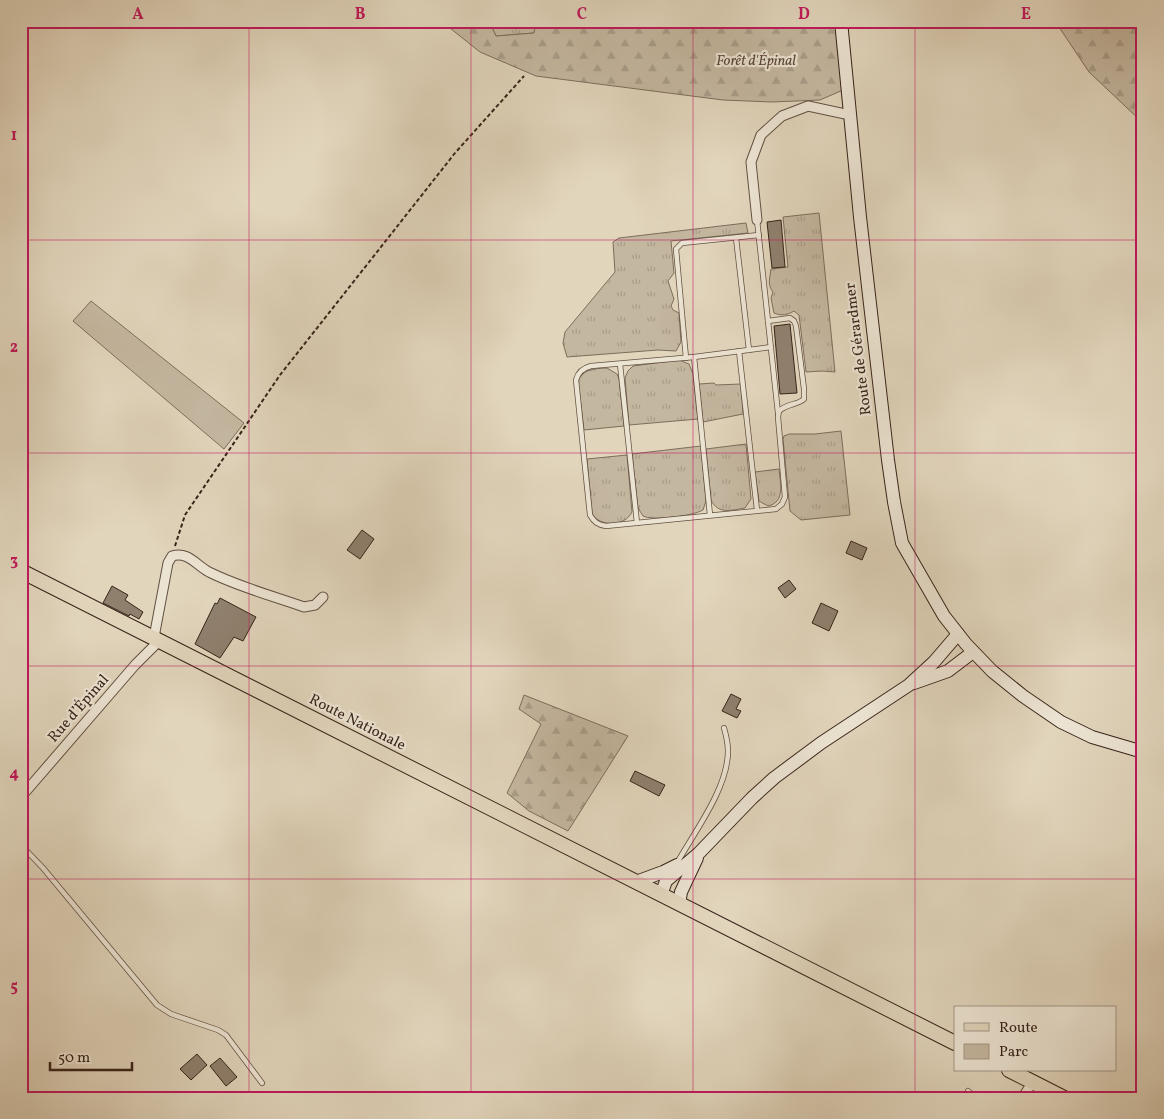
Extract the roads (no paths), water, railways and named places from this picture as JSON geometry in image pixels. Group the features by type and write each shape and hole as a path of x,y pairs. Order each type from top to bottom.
{"main road":[{"name":"Route de Gérardmer","path":"841,21 860,217 894,502 902,544 944,616 973,652 992,671 1023,696 1061,722 1092,737 1143,752"},
{"name":"Route Nationale","path":"21,571 954,1042"},
{"path":"661,895 666,881 699,853 774,778 821,743 909,685 934,662 958,634"},
{"path":"909,685 948,671 973,652"},
{"path":"636,882 663,872 699,853"},
{"path":"679,904 681,892 699,853"},
{"path":"1013,1072 1064,1098"}],"street":[{"path":"757,220 751,162 761,135 782,116 808,106 850,115"},
{"path":"156,639 155,632 168,563 172,556 179,554 187,556 208,572 304,607 315,605 324,597"},
{"name":"Rue d’Épinal","path":"21,797 128,672 154,645 156,639"},
{"path":"1022,1098 1033,1082"}],"lane":[{"path":"757,220 771,347 778,417 785,497 782,504 776,508 606,526 599,525 592,520 576,380 577,375 585,368 771,347"},
{"path":"686,358 676,249 682,243 759,235"},
{"path":"736,238 748,350"},
{"path":"768,320 790,318 794,321 804,389 804,399 801,402 787,404 779,411 778,417"},
{"path":"739,351 757,510"},
{"path":"694,357 710,515"},
{"path":"620,364 637,523"},
{"path":"675,866 714,800 725,775 728,751 724,728"},
{"path":"21,845 43,868 157,1005 170,1014 218,1030 226,1035 262,1082"},
{"path":"968,1092 977,1098"}],"park label":[{"name":"Forêt d'Épinal","path":"756,61"}]}
